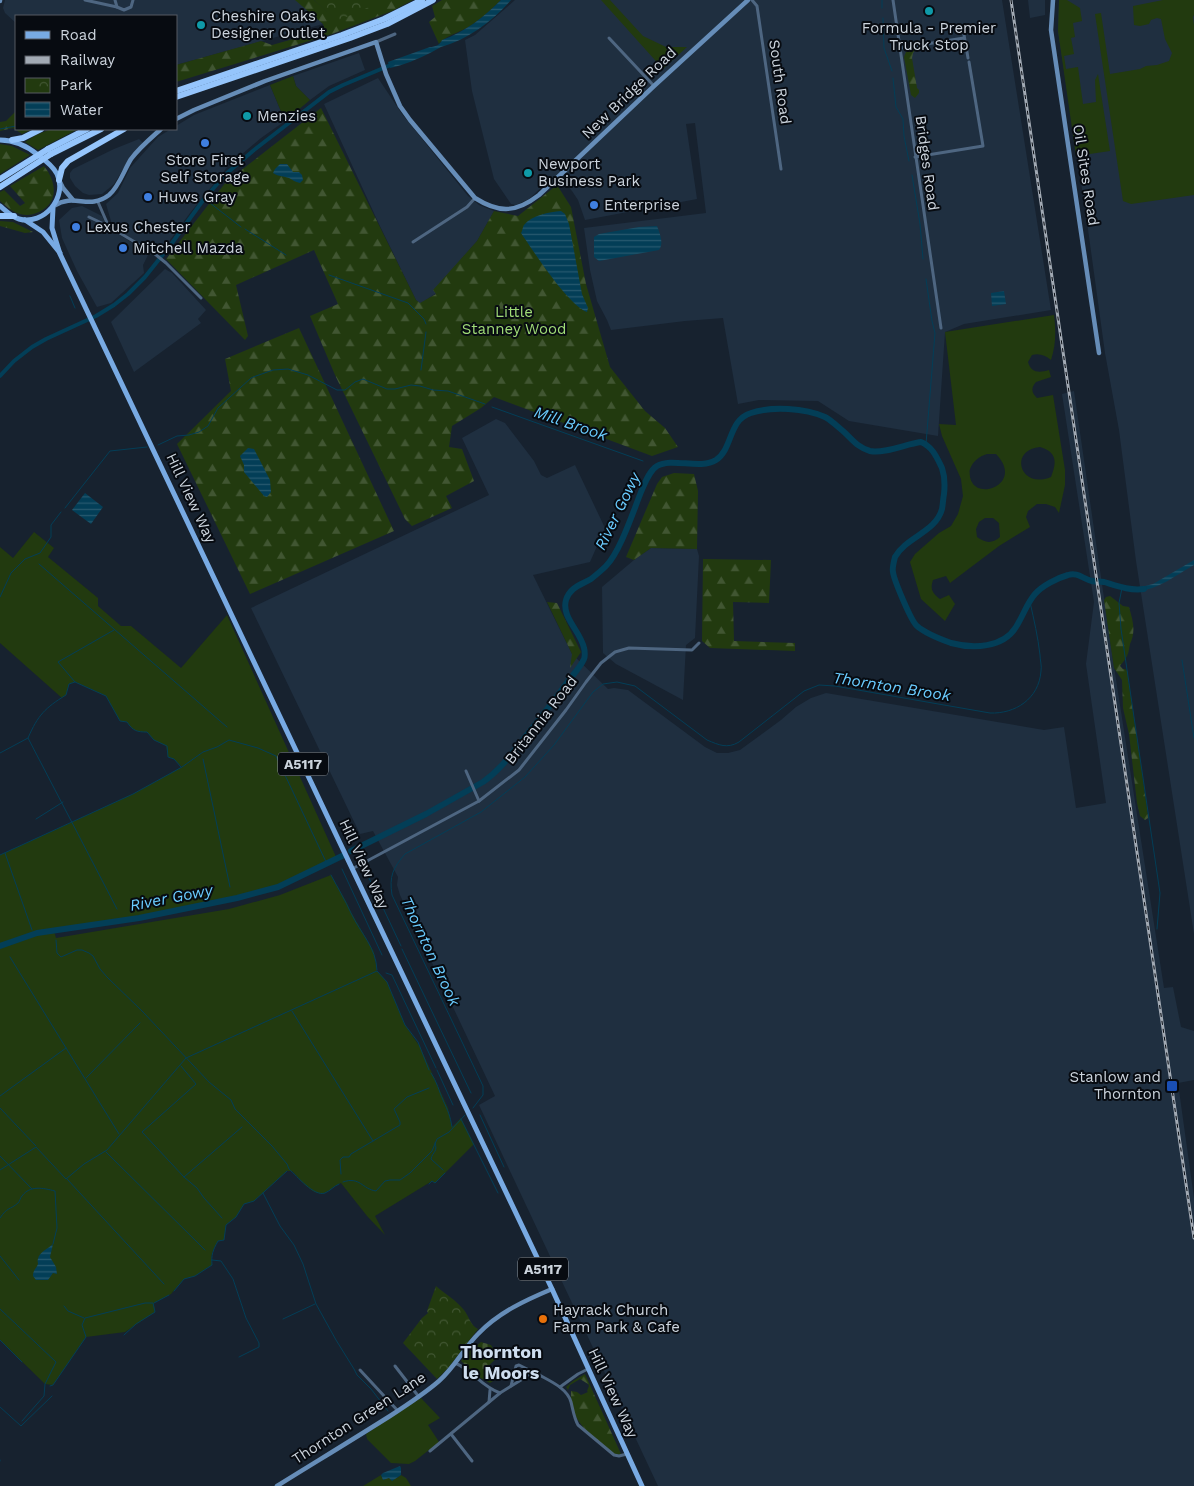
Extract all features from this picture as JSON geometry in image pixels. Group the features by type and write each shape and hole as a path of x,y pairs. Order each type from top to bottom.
{"highway":[{"path":"178,90 366,26 422,0"},
{"path":"178,96 368,32 433,0"},
{"path":"178,86 233,72"},
{"path":"178,100 204,88"},
{"path":"12,140 23,138 39,130"},
{"path":"0,187 85,130"},
{"path":"0,179 50,152 100,130"},
{"path":"59,180 62,168 68,162 122,130"},
{"path":"0,216 14,216"}],"main road":[{"path":"0,140 12,140 41,157 53,167 59,180"},
{"name":"Hill View Way","path":"59,180 59,192 53,207 52,228 60,254 552,1289 642,1486"},
{"name":"Hill View Way","path":"0,206 43,232 60,254"},
{"path":"23,220 36,218 53,207"}],"street":[{"path":"85,0 117,7 122,10 128,10 133,0"},
{"path":"115,0 117,7"},
{"name":"New Bridge Road","path":"376,42 386,74 400,106 410,120 476,198 498,209 511,210 528,203 556,180 654,86 748,0"},
{"name":"South Road","path":"752,0 757,6 782,169"},
{"name":"Bridges Road","path":"893,0 941,328"},
{"name":"Oil Sites Road","path":"1053,0 1051,30 1099,353"},
{"path":"963,29 968,58"},
{"path":"178,118 265,81 395,34"},
{"path":"609,38 654,86"},
{"path":"901,48 964,38"},
{"path":"915,157 982,146 969,62"},
{"path":"53,207 60,202 73,200 98,202 110,195 131,159 160,130"},
{"path":"59,180 73,200"},
{"path":"413,242 467,207 476,198"},
{"path":"98,202 108,226"},
{"path":"89,217 155,254 201,298"},
{"name":"Britannia Road","path":"352,869 480,801 519,770 601,663 615,652 630,648 692,650 699,643"},
{"path":"466,771 480,801"},
{"name":"Thornton Green Lane","path":"276,1486 419,1397 440,1380 479,1333 490,1323 516,1305 552,1289"},
{"path":"456,1363 490,1390 500,1393"},
{"path":"511,1386 516,1366 519,1365 560,1387 568,1394 574,1418 578,1425 614,1455 628,1454"},
{"path":"395,1366 419,1397"},
{"path":"560,1387 588,1369"},
{"path":"360,1370 398,1411"},
{"path":"430,1451 500,1393 534,1372"},
{"path":"489,1402 490,1390"},
{"path":"451,1434 472,1461"}],"shaded area":[{"name":"Cheshire Oaks Designer Outlet","path":"5,0 297,0 323,24 178,64 178,15 15,15 15,22 5,13 3,8"},
{"path":"515,0 1002,0 1051,310 964,324 945,332 938,436 849,421 818,401 759,400 738,404 723,318 611,330 597,301 590,270 584,228 706,213 695,123 686,124 697,199 585,220 578,200 566,184 557,185 550,179 529,199 516,205 511,204 494,179 472,91 465,40 475,35"},
{"path":"1028,0 1045,0 1045,15 1030,18"},
{"path":"1059,0 1194,0 1194,934 1136,561 1119,430 1105,353 1058,31"},
{"path":"359,53 365,70 329,86 310,100 296,86 293,76"},
{"path":"378,78 402,114 468,196 479,205 494,211 477,241 434,290 436,293 420,304 416,300 379,224 324,104"},
{"path":"270,85 285,121 229,165 159,255 113,228 106,204 118,193 130,168 158,137 169,130 178,130 178,125 194,115"},
{"path":"139,139 143,143 114,184 102,194 89,195 83,193 75,186 70,178 70,173 73,169"},
{"path":"82,206 102,216 108,228 149,253 143,265 144,273 111,303 97,307 77,271 62,238 59,220 72,208"},
{"path":"165,269 172,273 206,310 198,319 201,323 134,372 111,322"},
{"path":"1074,391 1113,660 1164,988 1173,987 1181,1027 1194,1031 1194,1080 1178,1083 1194,1198 1194,1486 658,1486 479,1105 495,1096 400,895 397,885 398,877 373,831 360,834 251,608 489,495 462,438 496,419 505,423 534,461 541,475 547,478 575,465 605,528 590,562 533,575 572,654 608,689 628,690 705,747 717,753 740,750 796,707 811,698 826,693 1044,730 1064,727 1076,808 1106,803 1086,664 1094,602 1062,394"},
{"path":"651,548 697,549 699,556 695,638 686,645 683,700 616,664 603,653 602,587"}],"green space":[{"path":"295,0 314,0 337,20 383,0 413,0 392,11 332,34 178,81 178,64 261,41 272,45 325,30 323,24"},
{"path":"314,0 383,0 383,1 337,21"},
{"path":"442,0 501,0 473,24 445,38 439,44 429,22 435,17 432,6"},
{"path":"601,0 610,0 643,36 666,47 687,47 663,69"},
{"path":"1059,0 1067,0 1080,8 1082,21 1073,23 1075,37 1071,38 1074,54 1064,56 1066,69 1078,67 1083,104 1096,102 1095,80 1098,74 1110,151 1076,156 1058,31"},
{"path":"1163,0 1194,0 1194,195 1131,204 1123,201 1095,14 1101,13 1110,74 1140,69 1169,61 1172,53 1165,39 1161,19 1151,20 1149,24 1140,26 1134,25 1133,6"},
{"path":"916,49 912,58 919,93 915,98 911,95 904,57 906,52"},
{"path":"293,76 296,86 310,100 285,121 270,85"},
{"name":"Little Stanney Wood","path":"321,108 416,300 420,303 436,294 433,290 477,241 494,211 518,216 557,185 571,207 586,284 610,367 645,411 665,428 678,447 652,456 494,397 481,408 452,426 449,447 462,449 474,481 446,496 452,508 412,526 405,519 335,375 310,316 338,304 314,250 236,285 248,336 245,340 166,259 226,182"},
{"path":"15,112 15,129 13,128 0,131 0,122 6,121"},
{"path":"16,130 31,130 22,134"},
{"path":"48,130 76,130 38,150 25,142"},
{"path":"0,144 12,146 30,155 0,174"},
{"path":"44,166 51,178 54,191 53,197 46,208 34,214 23,215 0,201 0,192 4,190 20,206 25,203 10,186"},
{"path":"0,221 13,222 33,232 25,233 0,226"},
{"path":"1054,315 1055,338 1051,360 1042,355 1035,354 1032,355 1028,362 1033,370 1042,372 1049,370 1051,377 1036,382 1032,390 1037,398 1053,395 1065,470 1065,485 1059,513 1055,507 1037,504 1028,511 1026,517 1030,527 999,546 950,583 946,576 933,580 932,591 935,595 940,599 949,595 955,604 945,621 921,599 910,562 915,554 939,533 951,526 958,514 963,496 961,479 942,436 939,424 956,425 945,332","holes":["1040,447 1050,452 1055,462 1051,477 1040,480 1025,474 1021,461 1030,450","996,454 1003,465 1005,474 1002,481 988,489 980,489 974,485 970,477 970,470 973,464 984,455","985,518 993,518 999,523 1000,537 989,542 977,537 976,529 979,522"]},
{"path":"299,328 394,531 250,594 177,444 231,391 225,359"},
{"path":"674,473 694,474 698,491 697,549 651,548 634,560 626,557 657,484 662,477"},
{"path":"34,532 54,548 48,557 98,598 98,606 121,626 131,626 181,668 227,615 337,859 278,887 237,898 139,918 54,931 56,938 229,909 280,895 331,875 374,952 377,971 387,982 405,1025 420,1047 448,1108 452,1127 461,1118 474,1144 435,1183 432,1181 375,1216 385,1235 341,1183 324,1193 315,1192 306,1186 292,1171 287,1171 254,1201 244,1204 236,1217 226,1225 224,1240 218,1241 212,1253 212,1265 195,1276 184,1279 171,1294 154,1303 155,1312 125,1332 86,1337 53,1385 45,1384 0,1340 0,855 133,794 182,767 174,759 168,757 166,746 154,740 147,732 140,732 131,727 127,722 120,721 106,696 75,682 69,684 66,695 62,698 0,643 0,547 13,558"},
{"path":"703,559 771,560 769,603 733,602 734,641 795,643 795,651 710,648 702,641"},
{"path":"1110,596 1123,606 1129,607 1133,621 1133,635 1128,653 1120,666 1127,671 1147,808 1148,818 1145,820 1140,816 1137,803 1129,734 1123,708 1122,680 1114,668 1104,600"},
{"path":"547,602 557,603 581,652 570,668 572,654"},
{"path":"436,1286 461,1306 473,1325 478,1329 448,1368 437,1379 403,1343 428,1313 427,1311"},
{"path":"481,1342 491,1345 498,1357 487,1367 496,1379 490,1383 477,1376 461,1361 467,1353"},
{"path":"585,1374 621,1454 619,1455 614,1454 591,1435 578,1420 574,1412 571,1402 571,1391 581,1395 588,1392 589,1386 580,1379 570,1385 568,1390 566,1387"},
{"path":"421,1398 440,1418 428,1425 439,1442 409,1464 391,1463 367,1439 366,1434"},
{"path":"381,1475 382,1478 397,1478 401,1475 406,1478 411,1486 363,1486"}],"water":[{"path":"501,0 511,0 496,16 479,29 416,60 390,68 388,62 434,47 442,40 459,33"},
{"path":"280,164 287,164 293,172 299,172 303,180 300,183 295,182 273,173"},
{"path":"561,211 565,214 569,224 582,294 588,308 587,312 570,299 542,264 521,233 524,225 536,216"},
{"path":"657,226 661,241 659,250 599,261 594,257 594,237 599,234"},
{"path":"1004,291 1006,304 992,306 991,293"},
{"path":"248,448 254,449 270,480 271,492 267,497 264,496 244,472 244,465 240,456"},
{"path":"85,493 103,507 91,524 72,510"},
{"path":"1194,560 1194,565 1167,581 1152,588 1137,591 1137,588 1153,584"},
{"path":"53,1244 50,1257 56,1267 57,1274 53,1273 48,1280 36,1280 33,1274 39,1257 42,1252"},
{"path":"400,1466 401,1475 392,1481 389,1478 383,1480 381,1475 383,1473"}],"waterway":[{"path":"882,0 882,8"},
{"path":"883,18 884,48 892,71"},
{"path":"0,376 14,361 32,347 96,316 128,294 145,277 204,199 226,174 254,150 329,92 393,64"},
{"path":"893,78 896,107 903,119 909,161"},
{"path":"0,129 15,126"},
{"path":"912,175 920,224 923,259"},
{"path":"210,203 241,227"},
{"path":"245,229 286,255"},
{"path":"329,275 408,303 424,319 426,324"},
{"path":"926,279 935,333 926,444"},
{"path":"70,296 75,308"},
{"path":"421,370 426,332"},
{"name":"Mill Brook","path":"158,445 177,436 199,432 208,426 218,408 251,378 273,370 288,369 308,375 337,390 345,390 355,382 363,379 387,389 411,385 448,391 485,404"},
{"name":"Mill Brook","path":"492,407 643,461"},
{"name":"River Gowy","path":"351,851 426,814 483,782 504,763 550,706 584,659 585,651 582,642 566,612 566,600 573,589 591,579 611,560 621,542 644,485 652,471 657,466 663,464 702,464 716,460 725,449 738,422 751,413 769,409 788,409 817,414 830,420 859,445 870,451 888,450 921,442 932,450 944,475 945,487 942,509 934,523 900,550 895,557 893,570 899,591 914,623 933,636 960,645 978,646 996,643 1010,634 1016,627 1030,601 1038,591 1059,578 1068,575 1075,574 1092,581 1104,582 1129,589 1144,589"},
{"name":"Mill Brook","path":"65,508 110,451 147,447"},
{"name":"Mill Brook","path":"0,597 11,573 25,559 40,553 51,537 51,525 61,512"},
{"path":"39,564 227,727"},
{"name":"Thornton Brook","path":"1122,588 1119,603 1121,629 1160,893 1157,929"},
{"name":"Thornton Brook","path":"473,1108 483,1095 483,1086 392,895 391,883 393,873 405,854 481,812 525,777 554,745 593,692 603,684 617,682 635,686 707,740 727,746 739,742 804,691 819,685 835,686 990,713 999,713 1017,708 1031,697 1036,690 1041,669 1030,602"},
{"path":"114,630 58,662 75,682 106,696 120,721 127,722 131,727 140,732 147,732 154,740 167,746 168,757 174,759 181,767"},
{"path":"1182,660 1194,738"},
{"path":"75,682 69,684 66,695 43,713 35,723 28,738 117,909"},
{"path":"0,753 28,738"},
{"path":"0,855 133,794 182,767 203,752 229,740 258,748 276,756 327,864"},
{"path":"203,759 230,887"},
{"path":"36,819 63,802"},
{"path":"5,853 32,930"},
{"name":"River Gowy","path":"0,946 37,933 139,918 237,898 278,887 342,856"},
{"path":"342,869 382,955"},
{"path":"331,875 371,947 377,970"},
{"path":"368,876 401,946"},
{"name":"Thornton Brook","path":"56,940 57,953 61,957 77,950 82,950 93,956 107,977 209,1082 231,1100 235,1109 272,1146 289,1169 306,1185 316,1192 325,1193 339,1184"},
{"path":"402,949 471,1093"},
{"path":"10,957 119,1134"},
{"path":"0,1170 36,1147 66,1179 84,1164 107,1150 186,1058 377,971 387,982 405,1025 418,1042 429,1070"},
{"path":"386,973 392,975 436,1068"},
{"path":"292,1011 373,1141"},
{"path":"86,1078 140,1023"},
{"path":"0,1096 66,1048"},
{"path":"181,1066 196,1084 142,1132 184,1177 197,1188 222,1218"},
{"path":"437,1070 453,1105"},
{"path":"431,1073 448,1110 452,1127"},
{"path":"341,1174 340,1160 343,1157 349,1157 400,1125 394,1109 407,1097 429,1088"},
{"path":"0,1108 36,1146"},
{"name":"Thornton Brook","path":"343,1182 357,1182 376,1191 385,1181 400,1180 410,1173 432,1151 437,1139 449,1132 465,1115"},
{"path":"480,1115 504,1167"},
{"path":"461,1119 498,1193"},
{"path":"184,1177 242,1127"},
{"path":"435,1143 436,1150 431,1159 443,1170"},
{"path":"106,1152 205,1250"},
{"path":"0,1156 32,1189"},
{"path":"174,1291 184,1279 195,1276 212,1265 214,1250 218,1241 224,1240 226,1225 236,1217 244,1204 254,1201 287,1171"},
{"path":"429,1184 432,1181 435,1183 445,1173"},
{"path":"67,1179 164,1284"},
{"path":"0,1218 2,1214 18,1203 29,1190 41,1188 55,1191 57,1228 53,1244"},
{"path":"263,1193 280,1226 294,1245 303,1264 316,1304 336,1340 357,1375 388,1411"},
{"path":"0,1256 19,1280"},
{"path":"212,1260 221,1261 233,1279 246,1318 259,1343 259,1347 239,1357"},
{"path":"154,1303 169,1295"},
{"path":"50,1386 53,1385 86,1337 82,1325 85,1318 145,1303 153,1303 155,1312 136,1324 124,1335"},
{"path":"283,1319 315,1304"},
{"path":"64,1306 68,1311 84,1318"},
{"path":"0,1309 56,1362 45,1384 44,1396 22,1421"},
{"path":"0,1340 22,1362"},
{"path":"0,1407 21,1426 52,1396"}],"railway":[{"path":"1011,0 1194,1238"}],"place":[{"name":"Formula - Premier Truck Stop","path":"929,11"},
{"name":"Cheshire Oaks Designer Outlet","path":"201,25"},
{"name":"Menzies","path":"247,116"},
{"name":"Store First Self Storage","path":"205,143"},
{"name":"Newport Business Park","path":"528,173"},
{"name":"Huws Gray","path":"148,197"},
{"name":"Enterprise","path":"594,205"},
{"name":"Lexus Chester","path":"76,227"},
{"name":"Mitchell Mazda","path":"123,248"},
{"name":"Stanlow and Thornton","path":"1172,1086"},
{"name":"Hayrack Church Farm Park & Cafe","path":"543,1319"}],"district":[{"name":"Thornton le Moors","path":"501,1362"}]}
